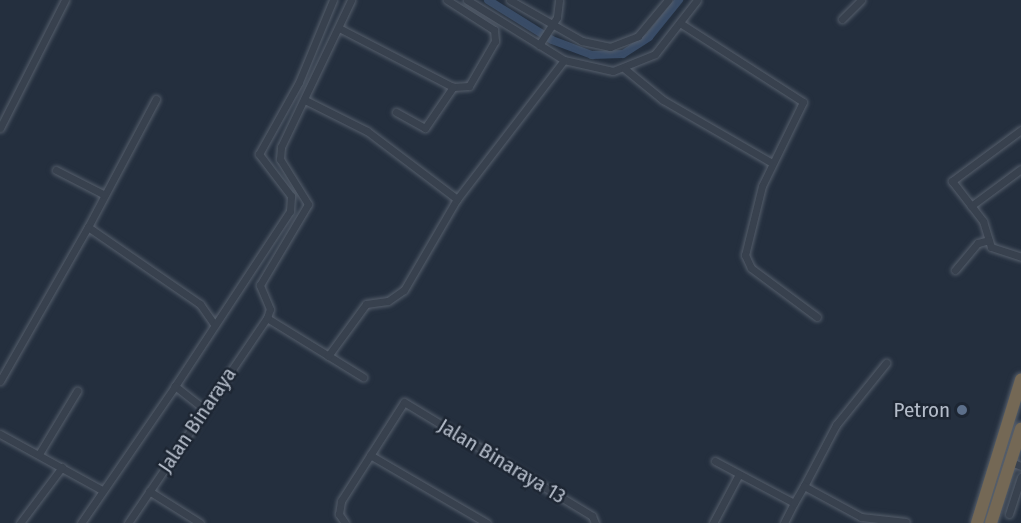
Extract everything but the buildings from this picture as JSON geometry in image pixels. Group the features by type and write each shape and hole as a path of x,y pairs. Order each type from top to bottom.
{"highway":[{"path":"977,523 1021,380"},
{"path":"992,523 1016,464 1021,429"}],"street":[{"path":"0,128 65,0"},
{"path":"81,523 175,386 292,207 291,196 259,154 299,82 333,0"},
{"path":"351,0 307,100 279,153 307,197 307,210 260,285 270,309 267,318 363,377"},
{"path":"339,28 453,87 474,83 495,38 489,25 447,0"},
{"path":"467,0 564,60 593,69 625,69 655,54 696,0"},
{"path":"510,0 551,26 596,46 625,44 668,0"},
{"path":"540,44 551,26 559,0"},
{"path":"842,19 861,0"},
{"path":"680,23 803,102 772,163 746,262 817,317"},
{"path":"328,356 366,304 388,301 404,290 457,199 564,60"},
{"path":"625,69 663,100 772,163"},
{"path":"396,112 425,128 453,87"},
{"path":"0,381 88,227 103,194 156,99"},
{"path":"307,100 367,130 457,199"},
{"path":"1021,130 953,179 989,240 998,251 1021,256"},
{"path":"971,206 1021,169"},
{"path":"56,170 103,194"},
{"path":"88,227 205,308 214,324"},
{"path":"954,270 978,243 989,240"},
{"name":"Jalan Binaraya","path":"128,523 267,318"},
{"path":"784,523 836,425 886,363"},
{"path":"175,386 204,408"},
{"path":"39,454 77,391"},
{"name":"Jalan Binaraya 13","path":"370,455 404,402 597,522"},
{"path":"0,435 102,490"},
{"path":"345,523 339,514 341,501 370,455 487,523"},
{"path":"715,461 794,503"},
{"path":"21,523 62,467"},
{"path":"714,523 739,474"},
{"path":"1010,514 1021,477"},
{"path":"804,486 861,517 906,522"},
{"path":"149,491 200,523"}],"waterway":[{"path":"488,0 552,40 592,55 623,54 649,37 679,0"}],"place":[{"name":"Petron","path":"962,410"}]}
